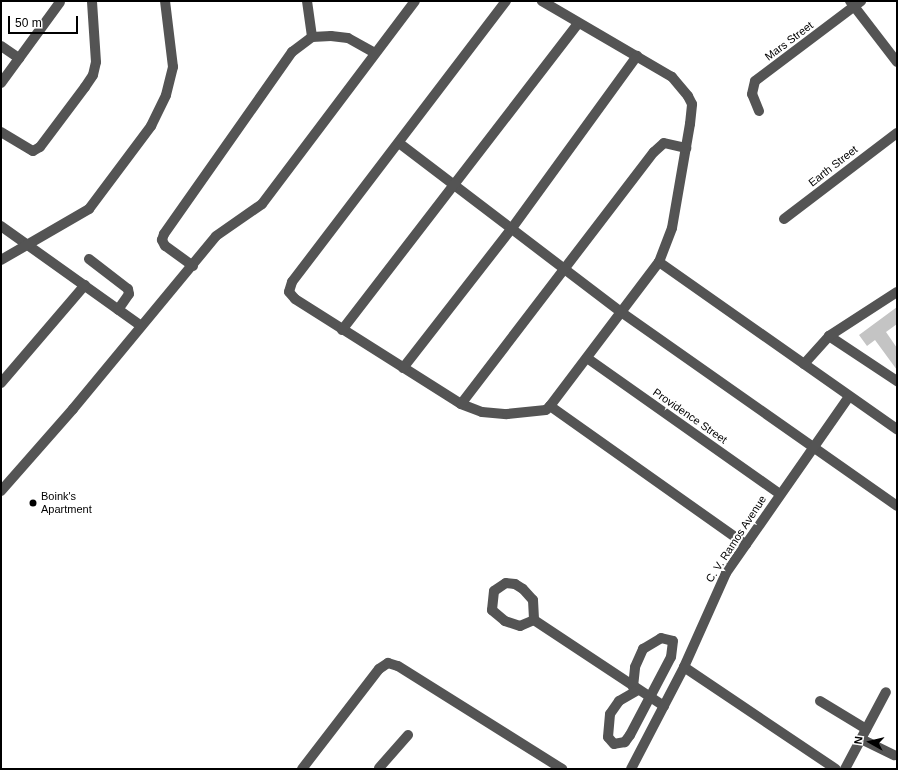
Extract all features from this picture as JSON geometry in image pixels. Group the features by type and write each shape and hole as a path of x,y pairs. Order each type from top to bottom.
{"street":[{"path":"1,83 63,1"},
{"path":"1,132 33,151 40,147 85,88 93,75 96,62 92,1"},
{"path":"1,260 89,209 160,111 173,67 165,1"},
{"path":"307,1 312,37"},
{"path":"1,490 73,409 220,233 262,204 415,1"},
{"path":"506,1 289,287 291,296 342,330 461,404 482,412 507,414 546,410 659,262 669,239 686,148 692,104 688,96 672,78 542,1"},
{"path":"855,3 897,62"},
{"name":"Mars Street","path":"759,110 752,94 755,81 855,3"},
{"path":"342,330 578,23"},
{"path":"193,266 165,246 162,240 164,234 292,52 312,37 348,38 375,53"},
{"path":"1,46 19,58"},
{"path":"403,368 512,228 637,56"},
{"name":"Earth Street","path":"784,219 897,132"},
{"path":"399,143 622,312 897,506"},
{"path":"461,404 654,152 664,143 686,148"},
{"path":"1,226 29,244 141,326"},
{"path":"88,259 128,289 129,294 118,310"},
{"path":"659,262 849,397 897,429"},
{"path":"1,383 84,285"},
{"path":"804,364 829,336 897,292"},
{"path":"829,336 897,381"},
{"name":"Providence Street","path":"587,358 780,494"},
{"name":"C. V. Ramos Avenue","path":"631,769 684,667 719,585 780,494 849,397"},
{"path":"550,406 746,545"},
{"path":"506,583 515,584 523,589 533,600 534,620 520,626 505,621 492,610 494,591 506,583"},
{"path":"534,620 664,706"},
{"path":"661,638 673,641 671,657 625,742 620,744 610,741 608,730 612,708 618,701 636,688 635,667 642,649 661,638"},
{"path":"302,769 379,669 388,663 398,666 562,769"},
{"path":"684,667 836,769"},
{"path":"845,769 886,692"},
{"path":"820,701 866,729"},
{"path":"379,769 408,735"},
{"path":"861,739 894,755"}],"building":[{"path":"897,307 897,324 886,332 897,348 897,370 875,340 867,346 859,335"}],"place":[{"name":"Boink's Apartment","path":"33,503"}]}
